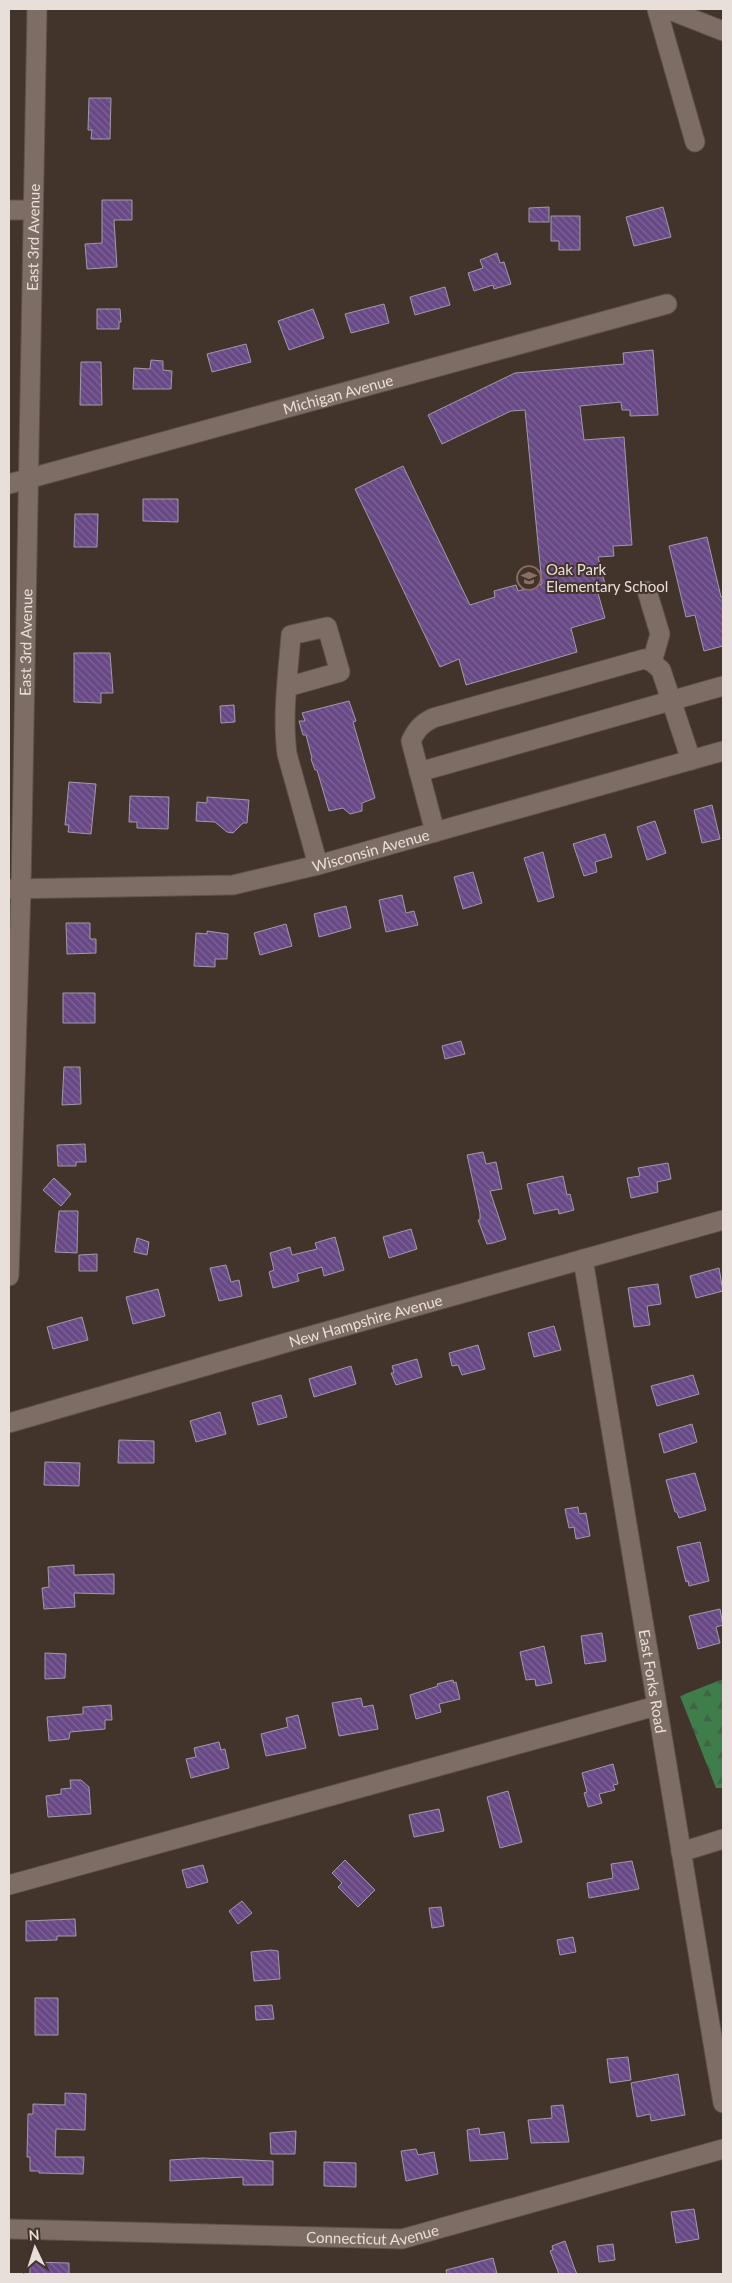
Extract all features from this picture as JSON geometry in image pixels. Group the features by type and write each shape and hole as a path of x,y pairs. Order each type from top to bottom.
{"street":[{"name":"East 3rd Avenue","path":"9,1276 15,889 29,478 38,9"},
{"path":"657,9 695,142"},
{"path":"667,9 723,30"},
{"path":"9,210 33,210"},
{"name":"Michigan Avenue","path":"9,484 272,414 667,304"},
{"path":"647,591 660,634 652,662"},
{"path":"435,832 411,741 419,727 433,718 644,659 652,662 661,670 691,760"},
{"path":"420,772 723,686"},
{"path":"287,687 284,737 286,754 318,865"},
{"name":"Wisconsin Avenue","path":"15,889 233,886 318,865 723,750"},
{"name":"New Hampshire Avenue","path":"9,1423 723,1220"},
{"name":"East Forks Road","path":"583,1259 723,2103"},
{"path":"9,1884 656,1706"},
{"path":"680,1852 723,1839"},
{"name":"Connecticut Avenue","path":"9,2229 402,2239 723,2149"}],"green space":[{"path":"723,1679 723,1788 716,1788 680,1696"}],"building":[{"path":"89,98 111,98 110,139 91,139 92,130 88,130"},
{"path":"102,200 132,200 132,220 114,220 117,267 87,269 85,244 102,243"},
{"path":"549,207 549,222 529,222 529,208"},
{"path":"663,207 671,237 634,246 626,217"},
{"path":"551,216 580,216 580,250 559,250 559,241 551,241"},
{"path":"497,253 500,263 504,262 511,284 494,289 493,285 474,291 468,273 483,268 480,260"},
{"path":"445,287 450,305 415,315 410,297"},
{"path":"384,304 389,323 351,333 345,314"},
{"path":"97,309 120,309 121,322 119,322 119,329 97,329"},
{"path":"313,309 324,338 289,350 278,321"},
{"path":"246,344 251,362 212,372 207,354"},
{"path":"653,350 658,415 630,416 630,410 622,410 621,402 580,406 584,440 624,437 632,545 613,546 614,556 598,557 605,584 596,586 605,618 571,628 577,652 466,685 459,659 440,667 355,489 403,466 470,605 495,597 494,591 516,585 518,591 542,584 525,410 511,411 442,444 428,415 515,373 624,364 623,353"},
{"path":"151,360 163,361 163,370 172,371 171,389 133,389 134,368 150,369"},
{"path":"81,362 101,362 102,405 80,405"},
{"path":"143,499 178,499 178,522 143,521"},
{"path":"75,514 98,514 97,547 74,547"},
{"path":"707,537 721,597 723,597 723,646 704,651 695,615 686,617 669,546"},
{"path":"74,653 110,653 113,693 101,693 101,703 74,702"},
{"path":"349,701 356,721 353,722 375,798 362,803 362,811 350,814 343,808 329,811 317,770 315,770 311,759 306,735 303,735 299,721 305,721 302,713"},
{"path":"234,705 235,722 221,723 220,706"},
{"path":"69,782 96,784 91,834 68,832 69,825 65,825"},
{"path":"130,796 169,797 168,829 137,828 137,822 129,822"},
{"path":"207,797 249,800 247,823 243,823 233,833 227,832 215,822 196,821 197,802 207,803"},
{"path":"712,805 720,839 702,843 694,810"},
{"path":"655,821 666,853 647,860 637,827"},
{"path":"605,834 612,857 595,862 597,872 584,876 573,844"},
{"path":"543,852 554,897 538,902 524,858"},
{"path":"473,872 482,903 463,909 454,877"},
{"path":"402,895 406,913 414,911 418,925 386,932 379,900"},
{"path":"346,906 351,928 319,937 314,914"},
{"path":"66,923 90,923 90,939 96,939 96,953 67,954"},
{"path":"286,924 292,946 260,955 254,933"},
{"path":"207,931 228,934 227,959 215,959 215,967 194,966 196,933 207,934"},
{"path":"63,993 95,993 95,1023 63,1023"},
{"path":"461,1041 465,1054 445,1059 442,1046"},
{"path":"64,1067 80,1067 81,1104 62,1105"},
{"path":"85,1144 86,1162 76,1162 76,1166 58,1166 57,1145"},
{"path":"483,1152 486,1164 496,1162 502,1189 490,1191 506,1239 487,1244 478,1220 480,1220 480,1213 467,1155"},
{"path":"668,1163 671,1179 657,1182 658,1192 631,1198 627,1178 640,1176 638,1168"},
{"path":"563,1176 567,1195 570,1194 574,1210 559,1214 558,1209 534,1214 527,1184"},
{"path":"54,1178 71,1194 61,1206 43,1190"},
{"path":"59,1211 78,1211 77,1253 55,1252"},
{"path":"411,1229 417,1249 389,1258 383,1237"},
{"path":"335,1237 344,1270 324,1276 322,1267 297,1274 299,1281 273,1288 269,1272 274,1270 270,1253 290,1247 292,1255 317,1249 315,1243"},
{"path":"137,1238 149,1242 147,1255 134,1252"},
{"path":"97,1254 97,1271 79,1271 79,1255"},
{"path":"226,1265 231,1282 239,1280 242,1296 219,1301 210,1268"},
{"path":"719,1268 723,1291 696,1298 690,1276"},
{"path":"658,1284 661,1304 647,1306 650,1325 634,1327 628,1288"},
{"path":"158,1289 165,1316 133,1324 126,1297"},
{"path":"82,1317 88,1340 53,1349 47,1327"},
{"path":"554,1326 561,1350 534,1357 528,1333"},
{"path":"478,1345 485,1369 462,1375 458,1365 452,1366 449,1353"},
{"path":"417,1359 422,1377 396,1385 391,1373 394,1373 392,1366"},
{"path":"351,1366 356,1384 314,1397 309,1379"},
{"path":"693,1375 699,1394 657,1406 651,1386"},
{"path":"281,1395 287,1417 258,1425 252,1403"},
{"path":"220,1412 226,1434 196,1442 190,1421"},
{"path":"692,1424 697,1442 664,1453 659,1434"},
{"path":"119,1440 154,1441 154,1463 118,1463"},
{"path":"45,1462 80,1463 79,1486 44,1485"},
{"path":"695,1473 706,1510 679,1518 677,1512 675,1512 666,1480"},
{"path":"578,1507 579,1514 586,1513 590,1536 576,1539 574,1527 569,1528 565,1509"},
{"path":"700,1542 709,1581 689,1586 688,1581 686,1582 677,1547"},
{"path":"74,1565 74,1575 114,1574 114,1594 74,1593 75,1607 44,1609 42,1588 49,1587 48,1567"},
{"path":"720,1609 723,1625 716,1627 720,1643 698,1649 689,1616"},
{"path":"602,1633 606,1661 585,1664 581,1636"},
{"path":"544,1646 552,1683 536,1686 535,1679 526,1680 520,1652"},
{"path":"45,1653 66,1654 65,1678 45,1679"},
{"path":"453,1680 454,1683 456,1682 460,1699 439,1704 441,1712 416,1719 410,1695"},
{"path":"361,1698 363,1707 373,1705 378,1729 339,1736 332,1703"},
{"path":"111,1705 112,1720 105,1720 105,1729 70,1732 69,1739 49,1741 47,1717 83,1714 83,1707"},
{"path":"298,1715 306,1748 266,1756 261,1734 288,1727 286,1718"},
{"path":"219,1742 221,1750 225,1749 229,1768 191,1778 186,1759 196,1757 194,1748"},
{"path":"613,1764 618,1784 613,1785 615,1790 599,1794 602,1803 588,1807 584,1793 587,1792 582,1773"},
{"path":"70,1780 81,1780 89,1787 91,1814 48,1817 46,1796 61,1794 61,1789 71,1788"},
{"path":"508,1791 522,1842 500,1848 487,1797"},
{"path":"439,1809 444,1831 414,1837 409,1815"},
{"path":"345,1860 375,1890 358,1907 338,1887 342,1883 332,1873"},
{"path":"632,1861 639,1889 589,1898 587,1883 613,1878 611,1864"},
{"path":"203,1865 208,1882 187,1888 182,1870"},
{"path":"242,1901 252,1913 238,1924 229,1911"},
{"path":"441,1907 444,1926 432,1928 429,1908"},
{"path":"75,1919 76,1936 57,1936 57,1940 26,1941 26,1921"},
{"path":"573,1937 576,1952 560,1955 557,1940"},
{"path":"278,1951 280,1979 254,1981 251,1952"},
{"path":"35,1998 58,1998 58,2035 35,2035"},
{"path":"272,2005 274,2019 256,2020 255,2006"},
{"path":"628,2057 631,2080 610,2083 607,2059"},
{"path":"678,2074 685,2115 651,2121 650,2114 637,2117 631,2083"},
{"path":"65,2093 86,2094 85,2130 56,2129 55,2157 84,2157 83,2174 30,2171 30,2157 27,2157 28,2114 33,2114 33,2104 65,2105"},
{"path":"563,2105 569,2142 531,2143 528,2120 552,2118 551,2106"},
{"path":"479,2128 480,2135 504,2132 508,2159 470,2161 467,2130"},
{"path":"296,2131 295,2154 271,2154 270,2133"},
{"path":"416,2149 418,2155 434,2152 438,2174 406,2181 401,2151"},
{"path":"203,2158 273,2161 273,2185 243,2185 243,2177 170,2181 170,2160"},
{"path":"324,2162 356,2163 356,2187 324,2186"},
{"path":"694,2209 699,2239 676,2243 671,2212"},
{"path":"565,2241 577,2274 559,2274 550,2251 553,2250 552,2246"},
{"path":"613,2244 615,2260 599,2262 597,2246"},
{"path":"493,2258 497,2274 447,2274 446,2270"},
{"path":"30,2262 69,2263 69,2274 30,2274"}],"place":[{"name":"Oak Park Elementary School","path":"529,578"}]}
